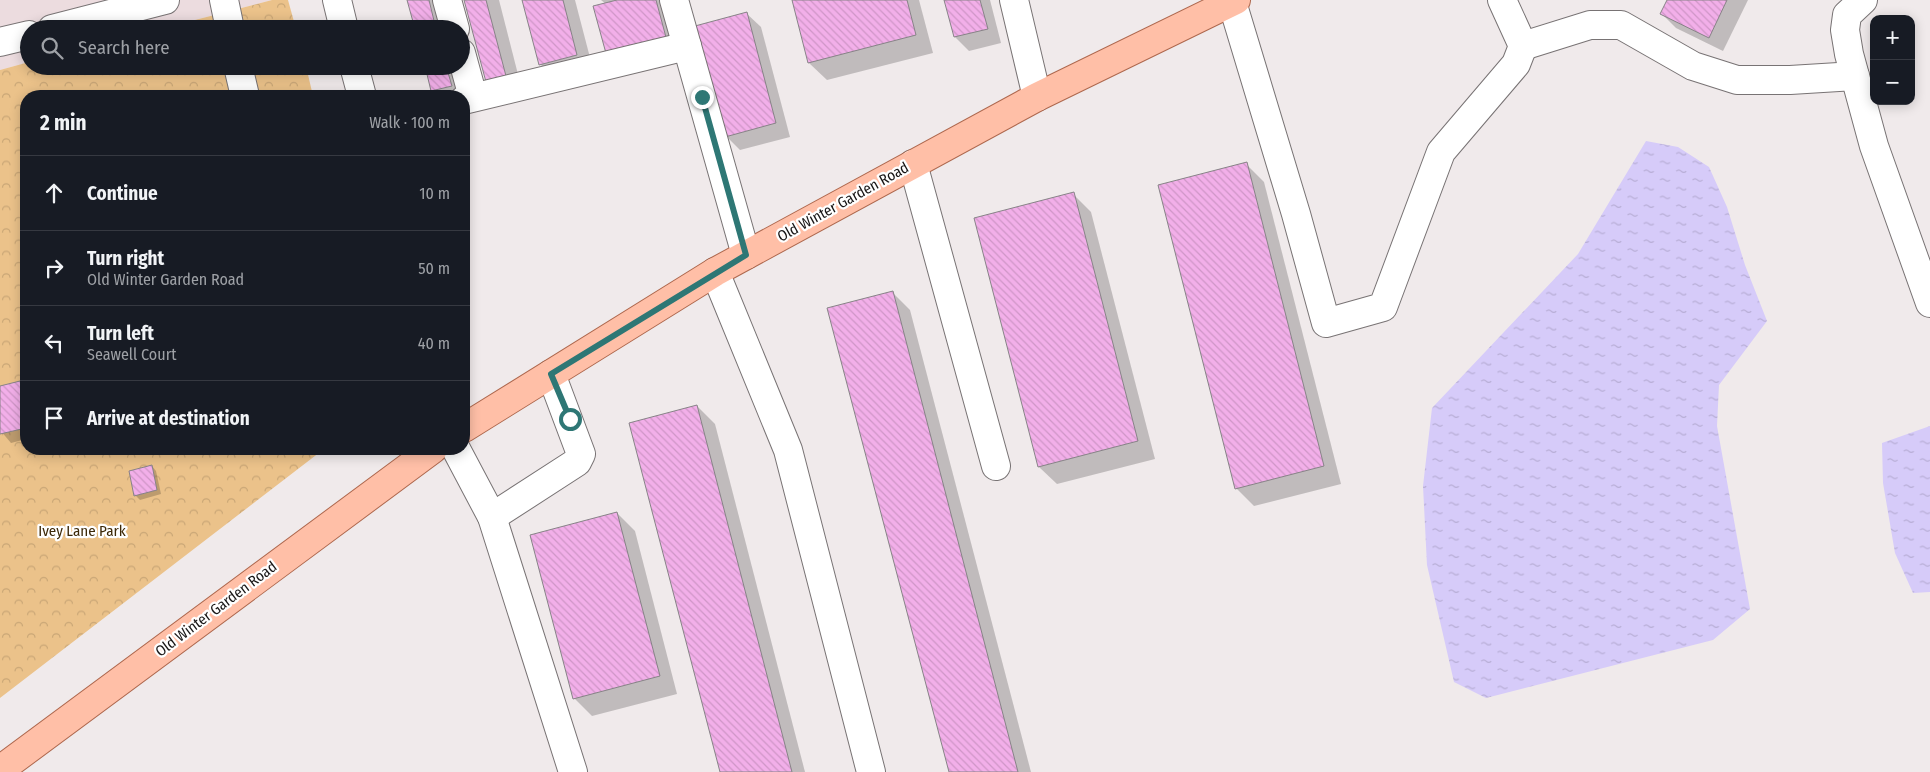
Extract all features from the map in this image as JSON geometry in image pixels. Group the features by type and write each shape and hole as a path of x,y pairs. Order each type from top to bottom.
{"main road":[{"name":"Old Winter Garden Road","path":"470,424 715,272 1037,97 1234,1"},
{"name":"Old Winter Garden Road","path":"0,770 425,455"}],"street":[{"path":"87,20 165,0"},
{"path":"224,0 228,20"},
{"path":"337,0 342,20"},
{"path":"447,0 453,20"},
{"path":"674,0 746,255"},
{"path":"1014,0 1037,97"},
{"path":"1234,1 1326,323 1383,306 1441,152 1516,64 1523,46 1502,0"},
{"path":"1864,0 1847,15 1845,30 1855,76 1874,146 1930,303"},
{"path":"1523,46 1590,26 1622,25 1693,66 1736,80 1790,80 1855,76"},
{"path":"0,42 20,37"},
{"path":"470,99 687,46"},
{"path":"240,75 244,90"},
{"path":"356,75 360,90"},
{"path":"464,75 467,90"},
{"path":"913,164 996,466"},
{"path":"715,272 788,450 871,772"},
{"path":"492,518 576,462 581,454 551,374"},
{"path":"459,455 492,518 573,772"}],"shaded area":[{"path":"0,0 272,0 195,20 20,20 20,64 0,70"}],"green space":[{"path":"272,0 288,0 294,20 195,20"},
{"name":"Ivey Lane Park","path":"20,64 20,75 308,75 312,90 20,90 20,455 316,455 0,698 0,70"}],"water":[{"path":"1646,141 1678,147 1709,167 1727,207 1745,265 1767,321 1719,385 1717,426 1750,609 1713,640 1486,698 1454,682 1427,565 1423,486 1432,408 1578,254"},
{"path":"1930,426 1930,592 1913,593 1895,553 1883,483 1882,443"}],"building":[{"path":"407,0 429,0 434,20 413,20"},
{"path":"464,0 486,0 506,76 486,82"},
{"path":"522,0 563,0 577,55 539,65"},
{"path":"617,0 656,0 667,41 607,57 593,6"},
{"path":"792,0 907,0 916,35 808,63"},
{"path":"944,0 980,0 988,29 954,37"},
{"path":"1667,0 1727,0 1709,38 1660,14"},
{"path":"747,12 776,123 725,137 695,26"},
{"path":"427,75 449,75 452,86 431,90"},
{"path":"1247,162 1324,466 1235,489 1158,185"},
{"path":"1074,192 1138,441 1038,467 974,218"},
{"path":"893,291 1018,772 949,772 827,308"},
{"path":"20,381 20,429 0,434 0,386"},
{"path":"697,405 792,772 720,772 629,423"},
{"path":"152,465 157,490 134,496 129,471"},
{"path":"617,512 660,676 573,699 530,535"}],"route":[{"path":"570,419 551,374 715,272 746,255 702,97"}]}
